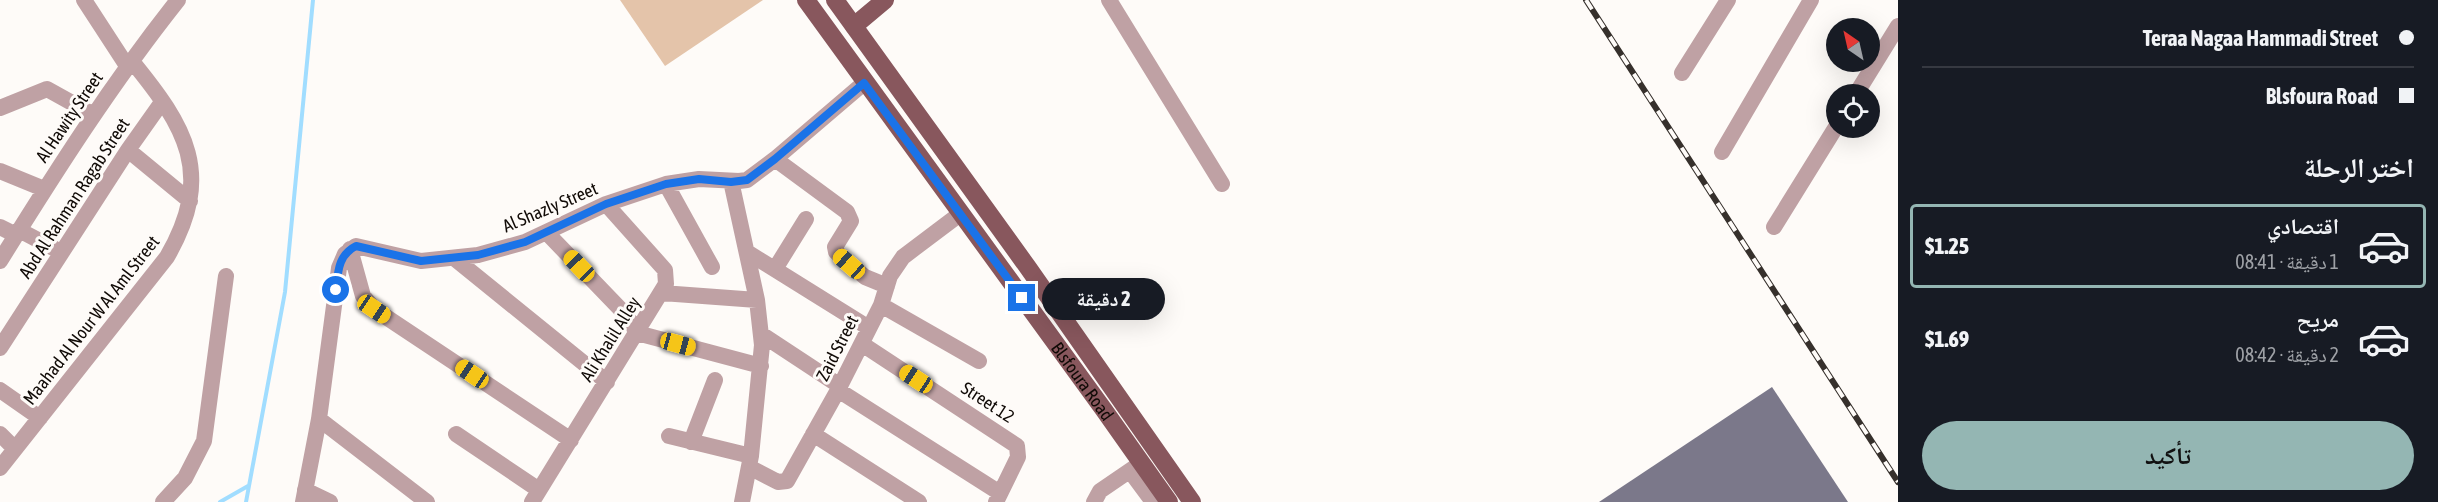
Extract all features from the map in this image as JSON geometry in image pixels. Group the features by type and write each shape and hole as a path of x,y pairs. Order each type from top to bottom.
{"main road":[{"name":"Blsfoura Road","path":"806,0 1011,283 1136,467 1168,502"},
{"path":"854,26 885,0"},
{"name":"Blsfoura Road","path":"840,2 854,26 1029,269 1192,502"},
{"path":"1011,283 1029,269"}],"street":[{"name":"Maahad Al Nour W Al Aml Street","path":"0,468 167,257 185,221 189,201 192,175 187,148 177,124 105,32 84,0"},
{"name":"Al Hawity Street","path":"0,261 92,114 178,0"},
{"path":"1109,0 1222,184"},
{"path":"1682,73 1728,0"},
{"path":"1722,152 1811,0"},
{"path":"1862,84 1898,26"},
{"name":"Al Shazly Street","path":"350,249 362,245 421,261 454,258 501,249 547,233 606,204 666,184 699,179 731,182 747,180 864,83"},
{"path":"0,108 47,88 92,114"},
{"name":"Abd Al Rahman Ragab Street","path":"0,348 128,150 162,102"},
{"path":"1774,227 1829,138"},
{"path":"128,150 189,201"},
{"path":"775,159 847,212 851,221 835,247 836,252 865,277 887,286"},
{"path":"0,171 44,189"},
{"path":"731,182 757,300 761,334 761,366 750,462 742,502"},
{"path":"666,184 712,267"},
{"name":"Ali Khalil Alley","path":"535,496 662,293 667,277 665,270 606,204"},
{"name":"Zaid Street","path":"750,462 778,482 788,481 862,344 881,304 890,276 903,257 960,214"},
{"path":"775,270 806,219"},
{"path":"0,228 18,232 61,252"},
{"path":"547,233 627,316 637,333 761,366"},
{"path":"330,502 304,496 319,419 339,268 350,249"},
{"path":"350,249 363,296 374,309 570,440"},
{"path":"747,252 869,328"},
{"path":"454,258 607,382"},
{"path":"163,502 185,478 204,441 226,276"},
{"path":"662,293 757,300"},
{"path":"881,304 979,361"},
{"path":"761,334 998,498"},
{"name":"Street 12","path":"862,344 1013,442 1019,451 998,498"},
{"path":"691,442 715,380"},
{"path":"0,390 40,417"},
{"path":"319,419 428,502"},
{"path":"0,434 15,449"},
{"path":"456,434 535,496"},
{"path":"813,434 919,502"},
{"path":"669,436 750,462"},
{"path":"1094,502 1100,492 1136,467 1153,502"}],"shaded area":[{"path":"620,0 763,0 665,66"}],"building":[{"path":"1772,387 1848,502 1599,502"}],"waterway":[{"path":"246,502 285,292 313,0"},
{"path":"220,502 248,486"}],"railway":[{"path":"1586,0 1898,482"}],"route":[{"path":"336,290 341,261 345,254 356,246 362,245 421,261 478,255 525,242 606,204 666,184 699,179 731,182 747,180 864,83 1022,298"}]}
